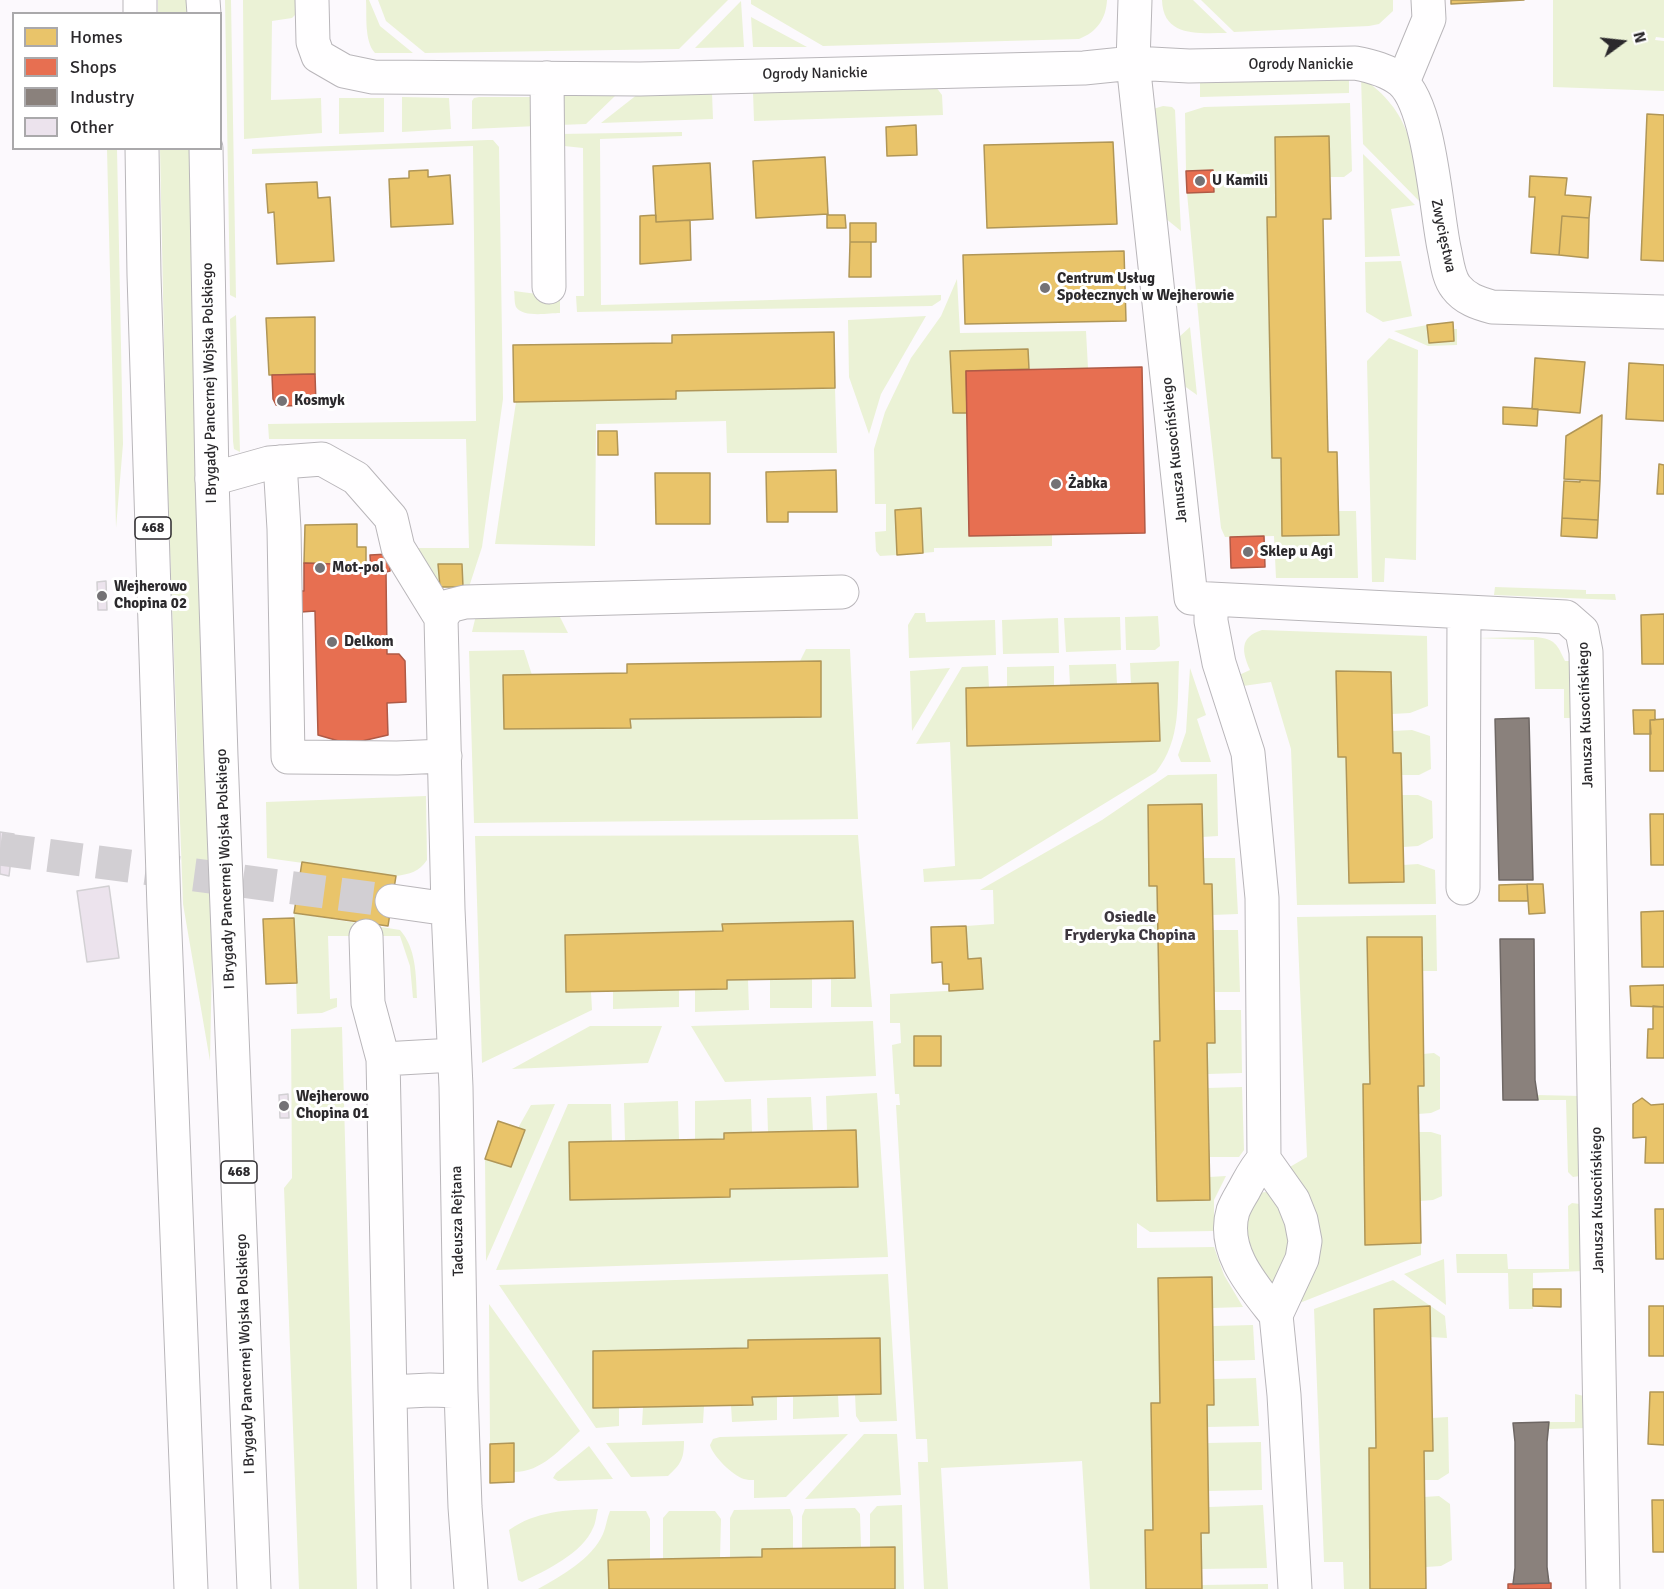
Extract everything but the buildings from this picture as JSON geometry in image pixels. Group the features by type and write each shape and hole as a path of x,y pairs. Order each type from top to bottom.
{"street":[{"name":"Ogrody Nanickie","path":"312,0 313,42 318,56 344,71 374,77 640,79 1084,68 1133,63 1190,66 1355,63 1373,66 1403,82"},
{"path":"1133,63 1135,0"},
{"path":"1403,82 1429,19 1428,0"},
{"name":"Janusza Kusocińskiego","path":"1133,63 1191,598 1566,617 1582,631 1586,652 1604,1589"},
{"path":"547,78 549,287"},
{"name":"Zwycięstwa","path":"1403,82 1411,94 1424,126 1449,275 1465,296 1477,303 1492,307 1664,312"},
{"name":"468","path":"142,150 164,908 191,1589"},
{"name":"I Brygady Pancernej Wojska Polskiego","path":"206,150 212,479 254,1589"},
{"path":"212,479 275,463 322,459 356,478 391,518 398,548 441,618 450,606 465,602 842,591"},
{"path":"275,463 284,530 288,757 445,756"},
{"path":"1211,599 1211,621 1219,663 1248,753 1261,887 1264,1159 1293,1200 1301,1220 1305,1242 1302,1259 1276,1315 1284,1395 1295,1589"},
{"path":"1463,888 1464,612"},
{"name":"Tadeusza Rejtana","path":"441,618 461,1391 465,1507 471,1589"},
{"path":"392,901 448,909"},
{"path":"366,936 368,1003 383,1059 394,1589"},
{"path":"383,1059 454,1055"},
{"path":"1264,1159 1257,1166 1237,1201 1230,1231 1235,1252 1246,1275 1276,1315"},
{"path":"390,1392 461,1391"}],"green space":[{"path":"158,0 188,0 188,12 158,12"},
{"path":"225,0 231,0 236,298 230,295"},
{"path":"243,0 299,0 300,10 292,18 272,21 271,100 321,98 322,133 244,139"},
{"path":"366,0 369,0 380,26 413,53 375,53 369,42"},
{"path":"378,0 728,0 679,49 425,53 386,21"},
{"path":"751,0 1107,0 1105,13 1096,29 1079,39 823,46 751,4"},
{"path":"1162,0 1193,0 1227,33 1195,33 1176,27 1164,12"},
{"path":"1201,0 1393,0 1393,11 1379,24 1369,26 1234,32"},
{"path":"1553,0 1664,0 1664,38 1656,37 1655,40 1664,41 1664,91 1553,87"},
{"path":"741,1 744,47 695,48"},
{"path":"751,17 807,47 753,47"},
{"path":"1349,76 1349,93 1200,97 1200,79"},
{"path":"1361,77 1378,90 1400,118 1412,149 1422,204 1363,144"},
{"path":"936,87 942,95 943,115 754,121 753,92"},
{"path":"712,93 713,119 601,123 638,94"},
{"path":"559,96 615,96 586,124 559,125"},
{"path":"402,97 449,98 451,129 402,132"},
{"path":"479,97 536,97 537,126 472,129 472,101"},
{"path":"339,98 384,98 384,132 339,134"},
{"path":"1350,103 1352,171 1344,177 1330,177 1329,136 1275,137 1276,217 1268,217 1272,458 1281,458 1282,536 1338,535 1338,511 1356,511 1358,578 1276,578 1274,536 1225,537 1221,528 1187,193 1213,170 1186,171 1185,113 1204,107"},
{"path":"1163,106 1172,107 1175,110 1181,231 1165,218 1153,109"},
{"path":"682,132 682,136 600,139 601,305 941,295 941,300 932,306 577,312 576,296 584,296 583,148 564,146 559,134"},
{"path":"493,140 499,147 503,399 482,547 469,587 463,587 462,564 439,564 440,592 412,548 469,548 466,439 269,439 268,424 476,421 473,146 252,154 252,149"},
{"path":"107,150 117,150 123,444 116,528"},
{"path":"160,150 190,150 196,443 213,906 210,1061 183,904 166,440"},
{"path":"1363,154 1415,205 1391,209 1400,256 1365,257"},
{"path":"1401,261 1412,316 1383,322 1366,312 1365,262"},
{"path":"957,279 960,333 1086,331 1088,368 1029,369 1027,349 950,351 953,412 967,413 969,536 1052,535 1052,546 934,548 934,552 923,553 895,510 897,555 880,556 876,551 875,532 886,531 886,504 875,504 874,449 885,412 911,358 941,316"},
{"path":"514,291 560,297 560,313 524,313 515,305"},
{"path":"236,315 240,452 234,449 233,441 230,319"},
{"path":"926,316 881,394 869,434 849,377 848,320"},
{"path":"1427,325 1429,343 1454,340 1454,329 1457,329 1457,345 1428,346 1394,331"},
{"path":"1190,327 1197,395 1183,385 1178,338"},
{"path":"1389,338 1418,350 1416,560 1385,558 1384,582 1372,582 1367,361"},
{"path":"835,388 837,453 727,453 726,421 596,424 595,546 495,544 516,402 675,399 676,391"},
{"path":"1495,587 1586,590 1586,594 1615,594 1616,600 1494,595"},
{"path":"477,611 557,611 568,633 472,632"},
{"path":"915,613 925,613 926,622 995,620 996,655 909,658 908,625"},
{"path":"1158,616 1160,646 1155,650 1126,650 1125,617"},
{"path":"1120,617 1121,650 1066,652 1064,618"},
{"path":"1058,618 1059,653 1003,654 1002,620"},
{"path":"1262,630 1427,636 1428,706 1410,713 1392,714 1391,672 1338,757 1346,757 1349,883 1404,882 1403,865 1418,864 1435,870 1436,904 1297,905 1291,749 1271,682 1243,686 1239,675 1250,670 1244,651 1246,641"},
{"path":"1536,637 1551,641 1557,646 1565,661 1573,661 1575,718 1564,718 1564,689 1535,689 1534,640 1477,638"},
{"path":"806,649 850,649 858,819 474,823 469,651 524,650 532,675 503,675 504,729 630,728 630,719 821,717 821,661 800,661"},
{"path":"1179,661 1178,705 1174,733 1164,759 1156,772 981,879 924,882 923,869 955,866 950,742 916,744 962,667 988,666 989,688 966,688 967,745 1160,740 1158,684 1131,684 1130,663"},
{"path":"1116,664 1117,684 1070,685 1069,665"},
{"path":"1054,666 1054,686 1007,687 1007,667"},
{"path":"950,668 912,731 910,671"},
{"path":"1190,668 1206,715 1197,719 1211,762 1181,762 1178,755 1186,732"},
{"path":"1412,730 1430,736 1431,769 1419,775 1401,775 1401,753 1393,753 1392,731"},
{"path":"1217,774 1218,836 1202,837 1148,806 1149,885 1157,886 1160,1041 1154,1041 1157,1200 1209,1177 1226,1176 1214,1200 1214,1231 1150,1232 1137,1223 1137,1248 1214,1247 1224,1275 1243,1307 1213,1308 1212,1277 1158,1278 1160,1403 1151,1404 1153,1530 1145,1530 1146,1589 1090,1589 1082,1461 941,1468 948,1589 924,1589 918,1462 928,1462 927,1439 916,1439 896,1105 900,1105 899,1094 895,1094 892,1045 901,1043 900,1023 890,1023 890,994 983,989 981,958 968,959 966,926 994,924 993,890 980,890 1102,820 1168,775"},
{"path":"1402,795 1418,795 1432,801 1433,838 1418,846 1403,847"},
{"path":"426,796 427,860 414,872 396,876 267,858 266,802"},
{"path":"858,835 872,1007 831,1007 831,978 855,977 853,921 723,924 723,931 565,935 566,992 591,992 592,1010 482,1063 475,836"},
{"path":"1203,858 1235,858 1238,914 1212,915 1212,884 1204,884"},
{"path":"294,913 400,930 412,953 417,998 413,998 410,966 400,936 328,936 330,999 337,998 337,1007 322,1013 297,1014"},
{"path":"1436,915 1437,971 1422,971 1370,1084 1363,1085 1365,1244 1421,1243 1421,1255 1297,1304 1288,1168 1307,1157 1297,917"},
{"path":"1213,930 1238,930 1240,992 1214,992"},
{"path":"812,978 812,1008 770,1008 770,979"},
{"path":"727,980 748,980 749,1010 695,1012 695,989"},
{"path":"679,990 679,1007 613,1009 613,991"},
{"path":"1215,1010 1241,1010 1242,1073 1208,1074 1207,1043 1215,1042"},
{"path":"873,1021 876,1076 725,1082 691,1026"},
{"path":"590,1026 662,1026 648,1063 512,1069"},
{"path":"342,1027 357,1589 299,1589 284,1188 292,1178 291,1029"},
{"path":"1434,1053 1440,1057 1440,1109 1431,1113 1418,1114 1418,1086 1424,1085 1423,1054"},
{"path":"1242,1087 1244,1150 1239,1157 1210,1157 1208,1088"},
{"path":"877,1093 888,1257 496,1270 568,1104 611,1104 612,1141 730,1189 858,1187 856,1130 827,1131 826,1096"},
{"path":"1537,1095 1581,1096 1580,1176 1573,1177 1568,1172 1566,1100 1538,1100"},
{"path":"811,1097 813,1131 768,1132 767,1098"},
{"path":"751,1099 752,1132 724,1133 724,1139 695,1140 695,1101"},
{"path":"678,1101 679,1140 625,1141 624,1103"},
{"path":"555,1104 486,1261 485,1159 511,1167 525,1130 518,1128 531,1105"},
{"path":"1419,1132 1441,1135 1442,1196 1433,1200 1420,1201"},
{"path":"1258,1193 1271,1193 1296,1234 1276,1288 1260,1281 1242,1215"},
{"path":"1572,1203 1580,1204 1584,1271 1533,1273 1533,1309 1509,1309 1508,1273 1457,1273 1456,1254 1507,1254 1508,1269 1569,1269 1568,1206"},
{"path":"1444,1259 1446,1305 1404,1274"},
{"path":"888,1274 897,1421 860,1422 856,1416 855,1394 881,1394 748,1340 748,1348 593,1351 593,1408 619,1408 619,1426 596,1428 499,1285"},
{"path":"1393,1280 1445,1316 1447,1338 1430,1337 1430,1306 1374,1309 1376,1448 1369,1449 1370,1589 1344,1589 1343,1562 1324,1562 1314,1309"},
{"path":"489,1304 580,1431 542,1464 524,1471 514,1472 514,1443 490,1444"},
{"path":"1253,1325 1255,1360 1214,1361 1213,1326"},
{"path":"1256,1378 1259,1426 1207,1427 1207,1405 1214,1404 1214,1379"},
{"path":"1575,1394 1584,1396 1587,1428 1549,1429 1549,1422 1575,1422"},
{"path":"838,1395 839,1417 793,1419 793,1396"},
{"path":"777,1396 777,1420 732,1422 731,1405 752,1405 752,1397"},
{"path":"704,1406 703,1423 642,1425 643,1407"},
{"path":"1448,1417 1449,1473 1438,1480 1425,1480 1424,1451 1432,1418"},
{"path":"848,1434 786,1497 754,1498 754,1480 739,1477 729,1470 710,1445 713,1439 720,1437"},
{"path":"864,1434 897,1434 901,1495 805,1499"},
{"path":"684,1441 681,1461 668,1476 631,1477 606,1443"},
{"path":"1261,1442 1262,1490 1208,1491 1207,1443"},
{"path":"589,1446 613,1479 558,1481 553,1478 556,1473"},
{"path":"1439,1496 1450,1504 1452,1560 1441,1566 1426,1567 1424,1497"},
{"path":"902,1505 904,1589 895,1589 894,1547 870,1547 870,1514 877,1506"},
{"path":"1263,1505 1267,1568 1201,1569 1201,1533 1209,1533 1209,1507"},
{"path":"855,1508 860,1514 861,1547 802,1548 802,1516 805,1509"},
{"path":"598,1509 594,1526 588,1537 572,1553 552,1567 522,1582 518,1580 509,1530 541,1515"},
{"path":"790,1509 793,1517 793,1548 763,1549 762,1557 730,1558 730,1518 734,1510"},
{"path":"610,1511 646,1511 650,1519 650,1559 608,1560 609,1589 538,1589 584,1559 603,1534"},
{"path":"669,1511 715,1511 721,1519 720,1558 663,1559 663,1518"},
{"path":"1268,1584 1268,1589 1202,1589 1202,1585"}],"tunnel":[{"path":"0,849 392,901"}],"place":[{"name":"U Kamili","path":"1200,181"},
{"name":"Centrum Usług Społecznych w Wejherowie","path":"1045,288"},
{"name":"Kosmyk","path":"282,401"},
{"name":"Żabka","path":"1056,484"},
{"name":"Sklep u Agi","path":"1248,552"},
{"name":"Mot-pol","path":"320,568"},
{"name":"Wejherowo Chopina 02","path":"102,596"},
{"name":"Delkom","path":"332,642"},
{"name":"Wejherowo Chopina 01","path":"284,1106"}],"district":[{"name":"Osiedle Fryderyka Chopina","path":"1130,927"}]}
